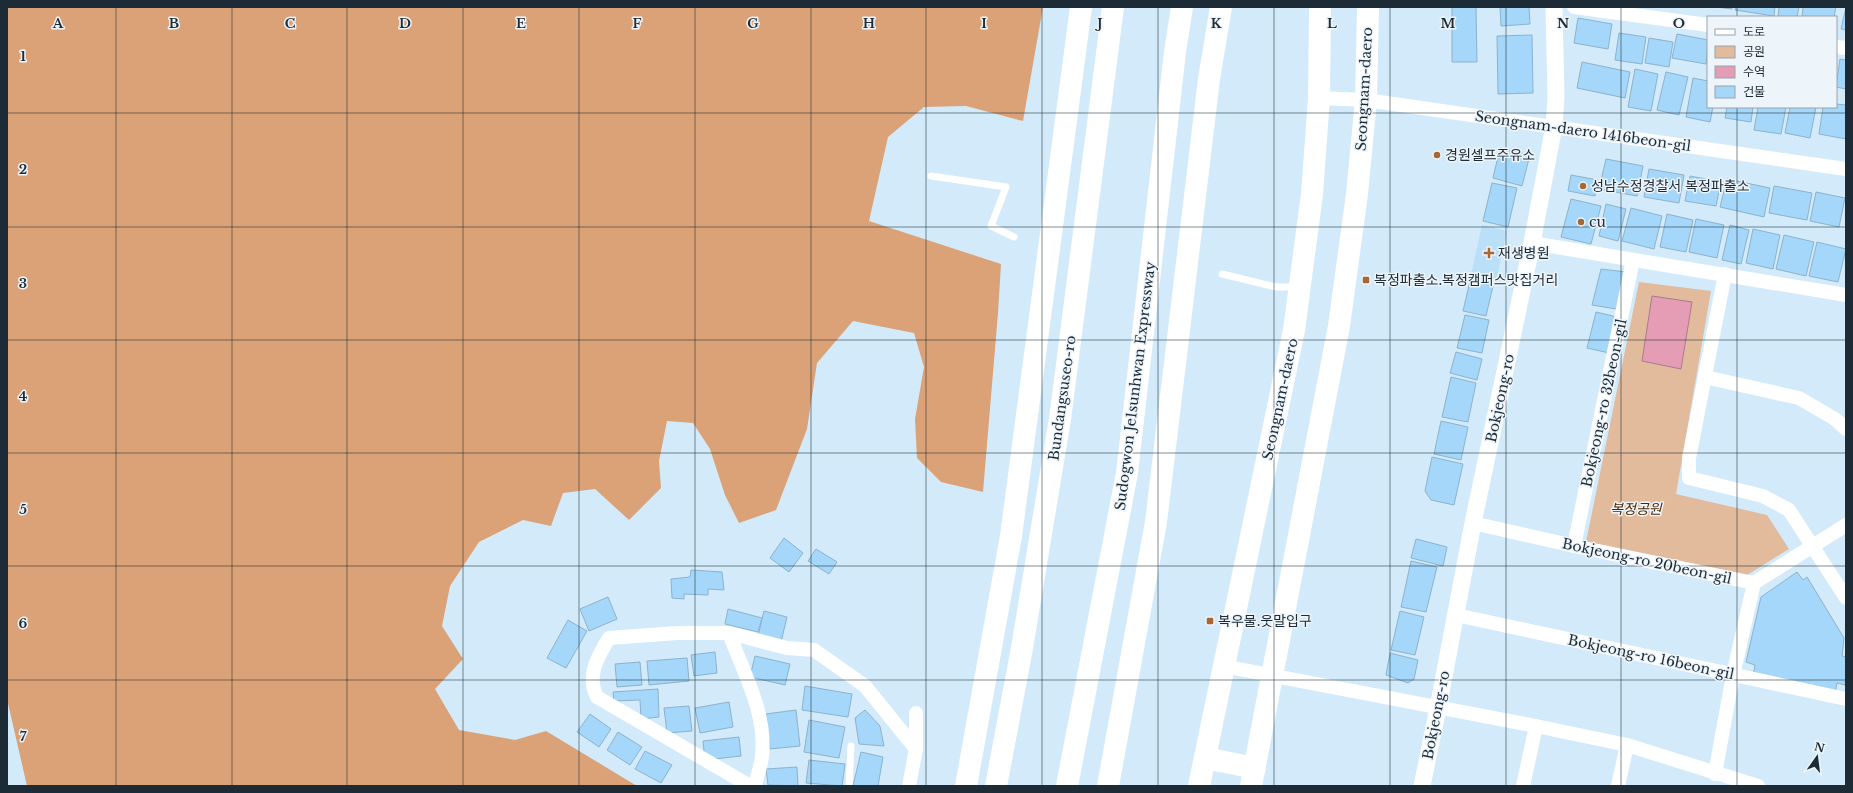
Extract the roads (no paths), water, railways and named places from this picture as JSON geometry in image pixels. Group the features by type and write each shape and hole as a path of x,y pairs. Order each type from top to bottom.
{"main road":[{"path":"966,786 1010,536 1081,7"},
{"name":"Bundangsuseo-ro","path":"996,786 1022,648 1060,419 1113,7"},
{"name":"Sudogwon Je1sunhwan Expressway","path":"1068,786 1127,473 1175,52 1182,7"},
{"path":"1108,786 1156,522 1209,79 1221,7"},
{"name":"Seongnam-daero","path":"1199,786 1294,330 1298,287 1312,194 1319,98 1320,7"},
{"name":"Seongnam-daero","path":"1253,777 1339,326 1357,194 1366,100 1368,7"},
{"path":"1205,758 1253,777"}],"street":[{"name":"Bokjeong-ro","path":"1422,786 1473,523 1532,244 1554,126 1556,97 1554,7"},
{"path":"1574,7 1667,13 1707,25"},
{"name":"Seongnam-daero 1416beon-gil","path":"1319,98 1366,100 1846,169"},
{"path":"1532,244 1725,274 1846,295"},
{"name":"Bokjeong-ro 32beon-gil","path":"1574,546 1633,260"},
{"path":"1725,274 1689,458 1689,478 1763,496 1789,510 1846,598"},
{"path":"1705,377 1799,398 1835,419 1846,429"},
{"name":"Bokjeong-ro 20beon-gil","path":"1473,523 1574,546 1754,582"},
{"path":"1716,774 1733,676 1754,582 1846,525"},
{"name":"Bokjeong-ro 16beon-gil","path":"1456,615 1733,676 1846,699"},
{"path":"750,786 597,697 592,687 596,659 609,638 677,633 729,633 787,648 814,650 865,686 916,749"},
{"path":"729,633 757,705 762,726 762,756 755,786"},
{"path":"1223,666 1536,726 1626,745 1758,786"},
{"path":"909,786 916,749 916,713"},
{"path":"1523,786 1536,726"},
{"path":"1618,786 1626,745"}],"lane":[{"path":"931,176 1006,187 991,226 1014,237"},
{"path":"1222,274 1276,287 1298,287"},
{"path":"849,786 851,746"}],"water":[{"path":"1652,296 1692,302 1681,369 1642,361"}],"place":[{"name":"경원셀프주유소","path":"1437,155"},
{"name":"성남수정경찰서 복정파출소","path":"1583,186"},
{"name":"cu","path":"1581,222"},
{"name":"재생병원","path":"1489,253"},
{"name":"복정파출소.복정캠퍼스맛집거리","path":"1366,280"},
{"name":"복우물.웃말입구","path":"1210,621"}],"park label":[{"name":"복정공원","path":"1636,509"}]}
